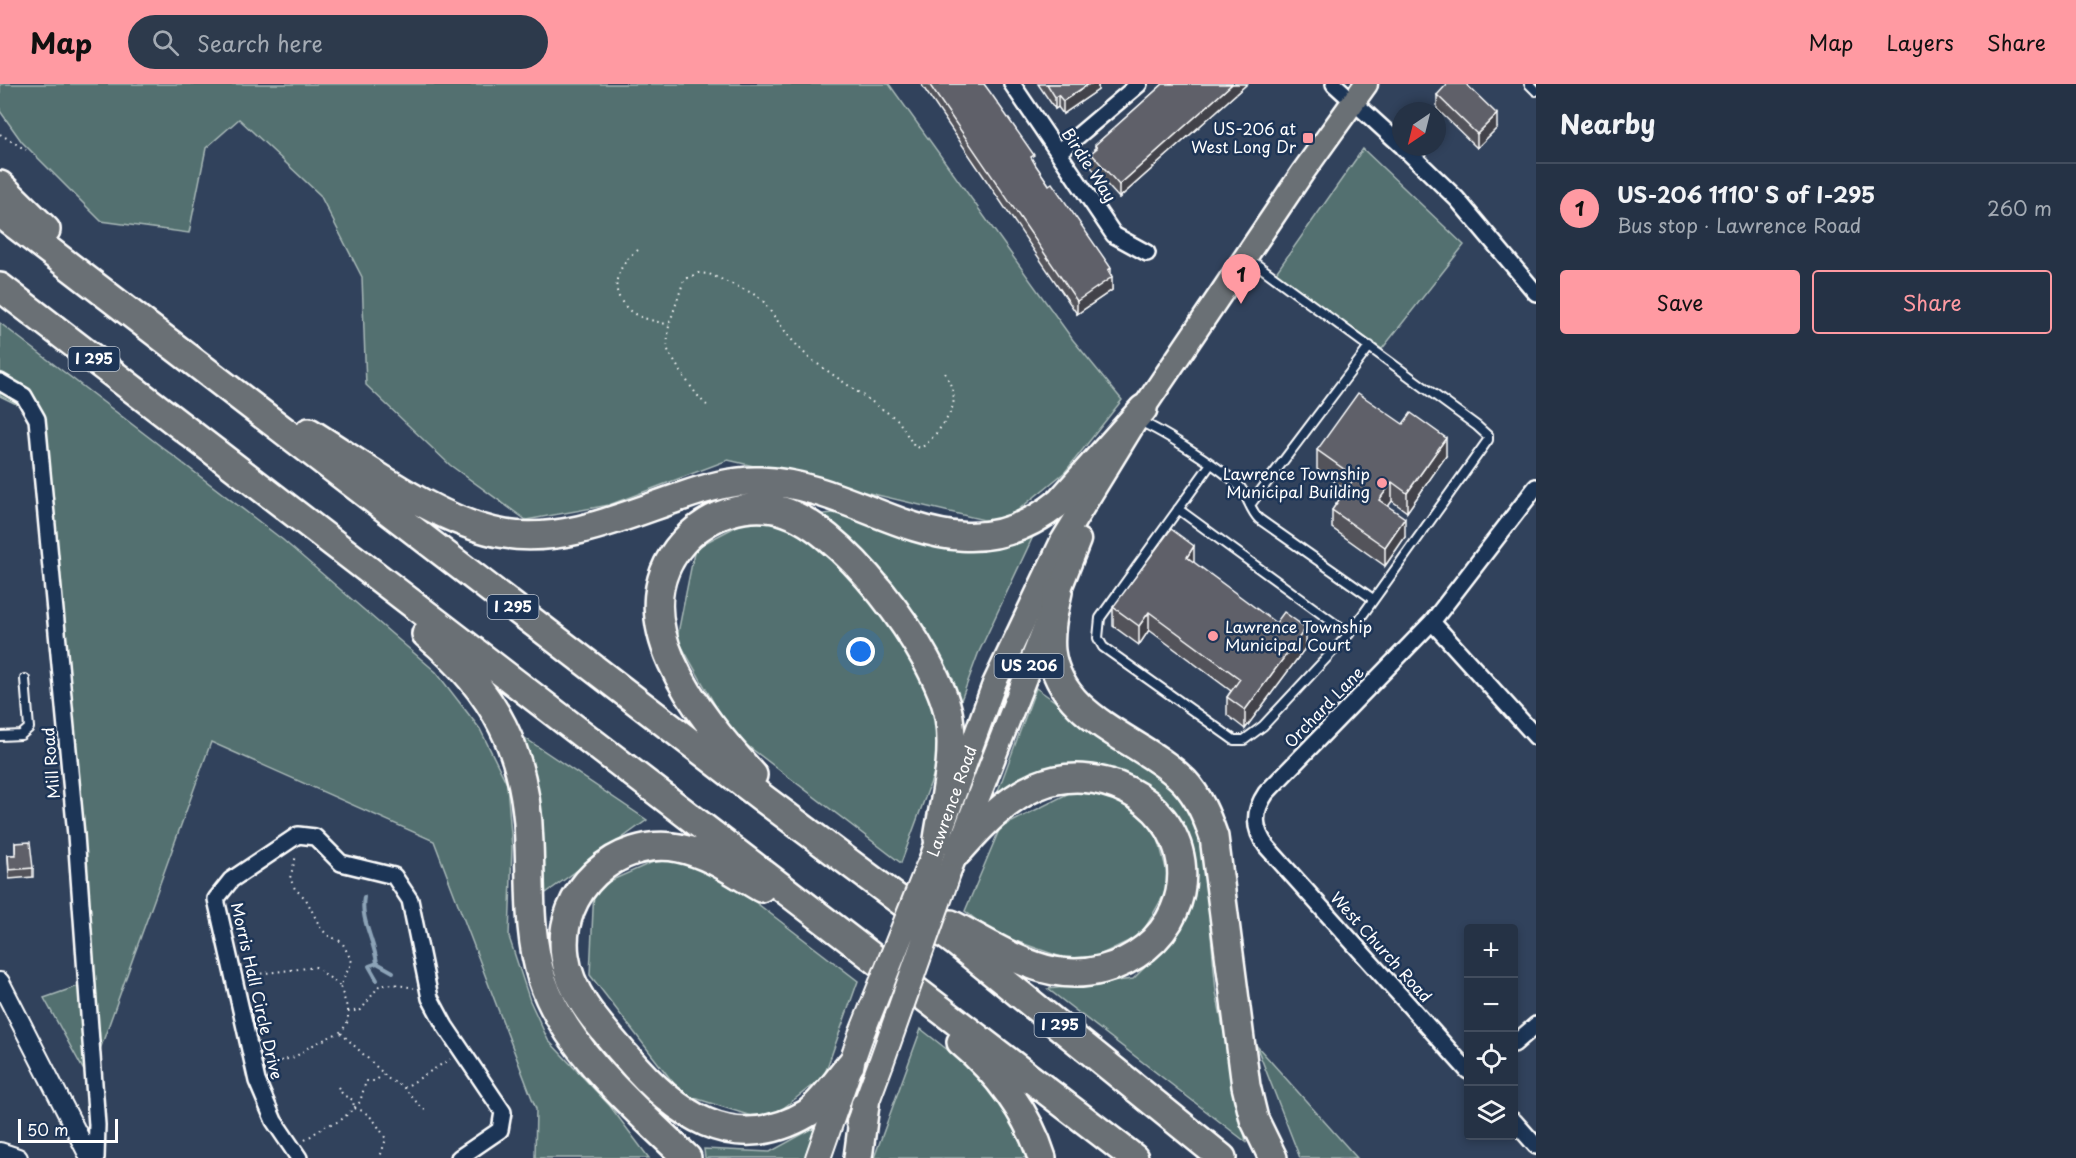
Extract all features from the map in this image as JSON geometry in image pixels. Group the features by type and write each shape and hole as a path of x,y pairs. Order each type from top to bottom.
{"highway":[{"path":"0,185 144,325"},
{"name":"I 295","path":"0,213 177,351 1002,979 1222,1158"},
{"name":"I 295","path":"0,287 1134,1158"},
{"path":"177,351 431,507 481,528 528,536 578,531 713,486 758,480 800,486 948,536 989,537 1026,525 1060,502 1141,415"},
{"path":"188,431 443,648 483,693 501,721 524,782 529,842 530,918 534,949 552,1004 599,1069 633,1107 687,1158"},
{"path":"850,863 755,777 723,742 686,690 667,651 661,625 660,605 667,570 676,552 689,536 705,523 724,514 749,508 775,509 799,517 817,527 869,581 923,653 943,694 950,729 948,845"},
{"path":"1058,591 1051,631 1051,650 1062,684 1085,712 1177,775 1197,798 1207,817 1214,837 1246,1086 1254,1119 1273,1158"},
{"path":"895,897 1036,966 1053,971 1083,974 1110,969 1142,952 1167,923 1180,884 1181,862 1177,849 1158,814 1134,793 1094,778 1073,778 1036,786 948,845"},
{"path":"850,939 708,858 678,848 660,846 625,854 595,873 574,902 564,937 568,971 574,988 587,1008 641,1074 676,1110 707,1129 742,1136 760,1135 785,1127 809,1112 850,1065"},
{"name":"Lawrence Road","path":"818,1158 861,1035 937,872"},
{"name":"Lawrence Road","path":"845,1158 881,1063 937,872"},
{"path":"901,978 931,1017 965,1046 1013,1100 1028,1124 1042,1158"},
{"path":"858,1158 865,1105"}],"main road":[{"name":"Lawrence Road","path":"948,845 994,684 1062,542 1141,415 1245,256 1360,92"},
{"name":"Lawrence Road","path":"937,872 1115,456"}],"street":[{"name":"Birdie Way","path":"1012,84 1060,151 1114,236 1147,253"},
{"path":"1060,151 1139,84"},
{"path":"1334,84 1360,92 1392,133"},
{"path":"1412,156 1457,199 1536,293"},
{"name":"Mill Road","path":"0,382 24,396 37,419 76,836 97,1125 96,1158"},
{"name":"Orchard Lane","path":"1267,847 1256,827 1255,814 1266,793 1432,622 1536,487"},
{"path":"1432,622 1536,737"},
{"name":"Morris Hall Circle Drive","path":"299,1158 273,1121 257,1081 216,899 231,880 298,835 315,837 341,863 394,876 410,900 430,998 445,1026 503,1112 500,1130 459,1158"},
{"name":"West Church Road","path":"1267,847 1464,1067"},
{"path":"0,982 90,1158"},
{"path":"1518,1041 1536,1025"},
{"path":"1518,1126 1536,1146"},
{"path":"0,1152 18,1158"}],"lane":[{"path":"1529,84 1536,91"},
{"path":"1210,465 1100,618 1098,638 1103,647 1234,740 1244,740 1263,726 1349,634 1488,440 1488,436 1477,426 1245,256"},
{"path":"1250,505 1370,346"},
{"path":"1141,415 1240,488 1259,519 1373,599"},
{"path":"1178,509 1349,634"},
{"path":"0,736 21,735 29,728 25,679"}],"path":[{"path":"0,134 26,150"},
{"path":"638,250 622,264 618,272 618,287 622,301 640,316 669,325"},
{"path":"707,405 699,400 667,348 669,325 678,290 690,275 709,274 752,293 763,301 790,338 809,358 898,420 908,440 921,448 936,434 955,404 943,369"},
{"path":"296,856 290,878 295,889 306,898 327,935 342,942 349,952 352,962 340,986"},
{"path":"249,975 316,966 340,986 348,1012 348,1021 340,1032 309,1047 296,1057 269,1064"},
{"path":"348,1012 361,1010 379,986 393,984 417,988"},
{"path":"340,1032 384,1074 387,1080 404,1088 412,1100 425,1110"},
{"path":"404,1088 452,1058"},
{"path":"306,1140 324,1126 340,1121 360,1102 366,1081 375,1081 384,1074"},
{"path":"338,1087 343,1095 353,1100 354,1108"},
{"path":"354,1108 370,1115 386,1138 380,1157"}],"green space":[{"path":"0,84 889,84 1073,340 1122,400 1065,472 1001,524 728,460 609,505 526,520 450,465 366,385 362,277 320,195 239,119 206,148 189,233 101,221 22,142 0,111"},
{"path":"1363,149 1464,245 1382,349 1275,274"},
{"path":"0,323 283,540 436,672 480,729 507,784 512,847 509,937 530,1001 548,1040 610,1106 649,1158 535,1158 536,1109 434,841 211,742 89,1080 44,998 90,982 43,417 0,396"},
{"path":"850,511 965,546 1036,530 978,654 901,863 731,733 677,638 695,548 741,524"},
{"path":"1036,688 1174,785 1202,832 1216,992 1246,1142 1048,989 1133,979 1179,933 1192,864 1171,815 1114,768 1070,767 998,791"},
{"path":"525,738 647,820 543,895 541,823"},
{"path":"1087,784 1153,819 1170,884 1141,935 1081,964 1005,937 1005,943 965,911 1000,828"},
{"path":"671,854 694,855 858,981 824,1076 767,1121 682,1094 590,975 594,888"},
{"path":"921,1029 1005,1095 1031,1158 874,1158"},
{"path":"1256,1045 1357,1158 1300,1158"},
{"path":"819,1125 808,1158 705,1158 704,1149 770,1152"}],"building":[{"path":"929,84 984,84 1034,155 1031,157 1049,185 1052,183 1111,268 1108,270 1112,277 1077,301"},
{"path":"1047,84 1089,84 1063,101 1058,95 1055,97"},
{"path":"1163,84 1232,84 1119,185 1091,153 1097,148 1095,145"},
{"path":"1447,84 1466,84 1497,114 1477,134 1437,95"},
{"name":"Lawrence Township Municipal Building","path":"1358,393 1403,424 1411,413 1446,438 1407,493 1392,482 1379,500 1405,518 1385,547 1332,510 1355,477 1317,450"},
{"name":"Lawrence Township Municipal Court","path":"1171,529 1194,546 1187,557 1276,623 1284,612 1306,628 1245,710 1227,697 1240,679 1149,612 1139,626 1113,607"},
{"path":"30,842 33,868 9,870 8,855 16,855 15,843"}],"waterway":[{"path":"364,897 364,914 377,963 393,972"},
{"path":"377,963 369,966 377,980"}],"place":[{"name":"US-206 at West Long Dr","path":"1308,138"},
{"name":"US-206 1110' S of I-295","path":"1241,304"},
{"name":"Lawrence Township Municipal Building","path":"1382,483"},
{"name":"Lawrence Township Municipal Court","path":"1213,636"}]}
